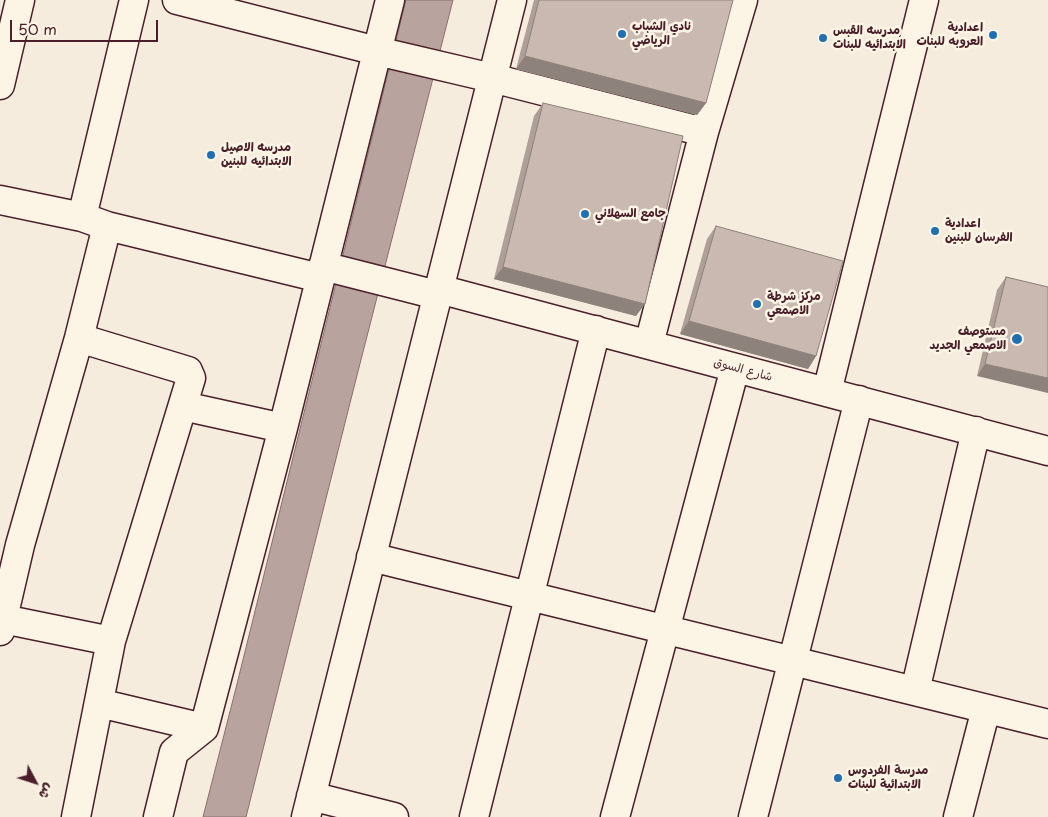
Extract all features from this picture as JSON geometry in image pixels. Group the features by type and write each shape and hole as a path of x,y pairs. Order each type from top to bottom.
{"street":[{"path":"0,85 20,0"},
{"path":"111,641 2,625 10,542 79,338 95,222 134,0"},
{"path":"178,0 704,132"},
{"path":"158,817 174,752 204,728 283,428 390,0"},
{"path":"394,817 308,807 512,0"},
{"path":"649,344 704,132 743,0"},
{"path":"827,392 924,0"},
{"name":"شارع السوق","path":"0,200 322,272 438,292 596,330 1048,450"},
{"path":"474,817 596,330"},
{"path":"76,817 111,641 191,378 188,371 79,338"},
{"path":"614,817 735,368"},
{"path":"753,817 859,400"},
{"path":"183,406 283,428"},
{"path":"915,691 976,431"},
{"path":"371,557 1048,724"},
{"path":"99,703 204,728"},
{"path":"958,817 986,709"}],"shaded area":[{"path":"406,0 453,0 246,817 203,817 236,688"}],"building":[{"name":"نادي الشباب الرياضي","path":"539,0 733,0 706,103 525,56"},
{"name":"جامع السهلاني","path":"543,103 683,136 645,304 503,267"},
{"name":"مركز شرطة الاصمعي","path":"716,226 843,261 816,356 689,321"},
{"name":"مستوصف الاصمعي الجديد","path":"1006,277 1048,287 1048,378 985,364"}],"place":[{"name":"نادي الشباب الرياضي","path":"622,34"},
{"name":"اعدادية العروبه للبنات","path":"993,35"},
{"name":"مدرسه القبس الابتدائيه للبنات","path":"823,38"},
{"name":"مدرسه الاصيل الابتدائيه للبنين","path":"211,155"},
{"name":"جامع السهلاني","path":"585,214"},
{"name":"اعدادية الفرسان للبنين","path":"935,231"},
{"name":"مركز شرطة الاصمعي","path":"757,304"},
{"name":"مستوصف الاصمعي الجديد","path":"1017,339"},
{"name":"مدرسة الفردوس الابتدائية للبنات","path":"838,778"}]}
